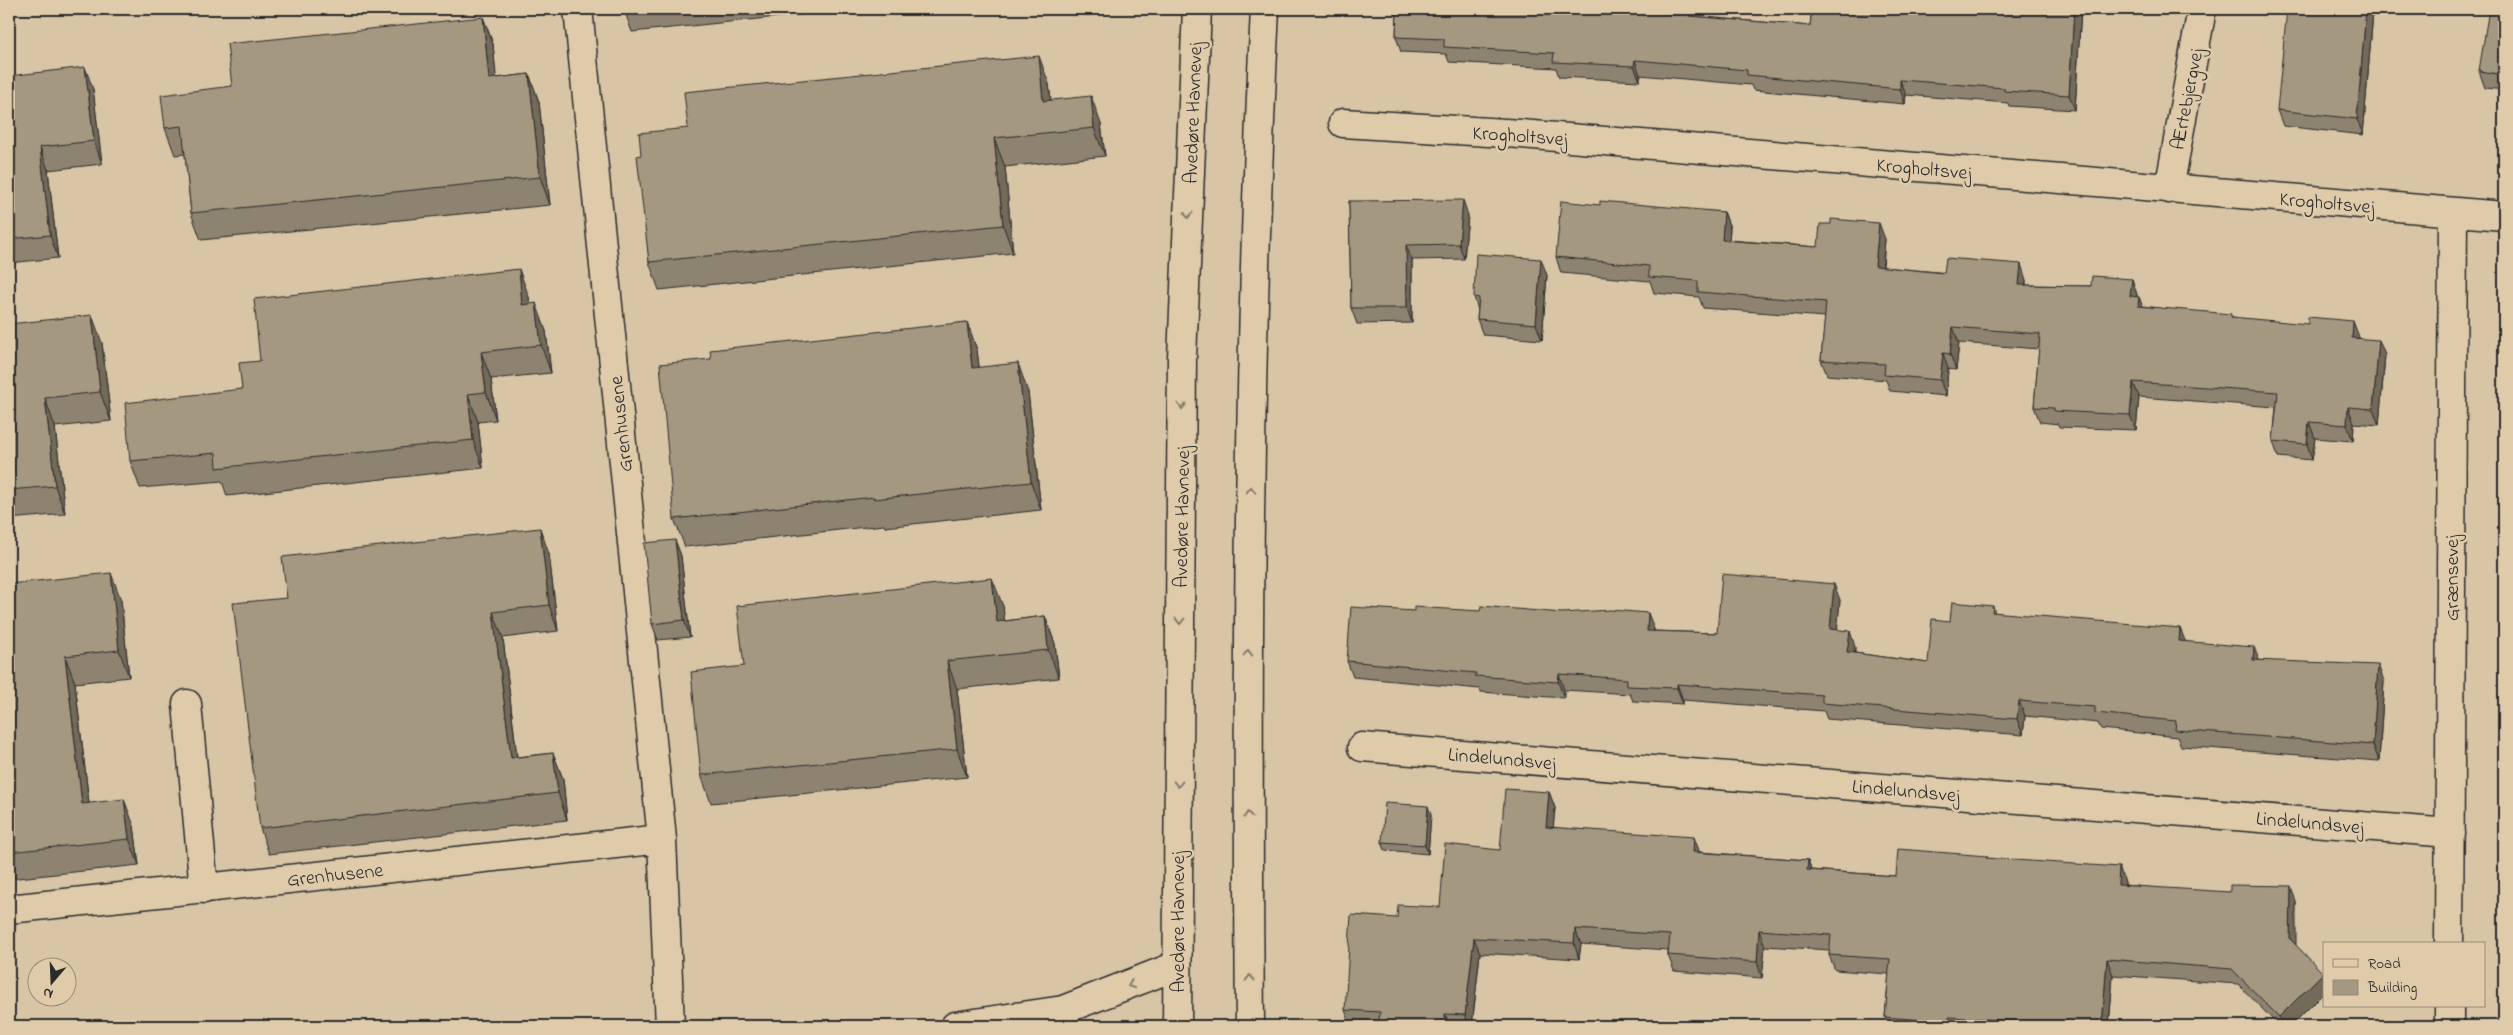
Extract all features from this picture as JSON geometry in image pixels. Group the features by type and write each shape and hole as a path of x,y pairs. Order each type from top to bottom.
{"street":[{"name":"Grenhusene","path":"578,9 662,839 670,1026"},
{"name":"Avedøre Havnevej","path":"1177,1026 1182,358 1197,9"},
{"path":"1250,1026 1247,710 1252,378 1265,9"},
{"name":"Ærtebjergvej","path":"2169,189 2202,9"},
{"name":"Krogholtsvej","path":"1343,122 1530,135 2504,216"},
{"name":"Grænsevej","path":"2450,942 2453,212"},
{"path":"187,704 204,889"},
{"name":"Lindelundsvej","path":"1362,747 2450,834"},
{"name":"Grenhusene","path":"9,909 662,839"},
{"path":"955,1026 1063,1010 1106,995 1176,966"},
{"path":"2449,1008 2449,1026"}],"building":[{"path":"1397,9 1689,9 1689,16 1810,26 1812,9 2074,9 2069,95 2004,91 2004,88 1900,80 1900,89 1747,75 1747,70 1635,60 1634,66 1553,62 1554,53 1444,47 1444,39 1396,37"},
{"path":"2287,9 2366,9 2357,119 2277,110"},
{"path":"2489,9 2504,9 2504,75 2479,71"},
{"path":"483,17 489,79 529,74 540,177 191,213 182,126 165,128 161,95 232,86 227,44"},
{"path":"1039,56 1043,101 1091,96 1094,128 994,138 1003,225 649,262 637,156 641,155 639,133 688,128 684,92"},
{"path":"85,67 94,141 40,147 50,235 9,239 9,76"},
{"path":"1463,200 1459,244 1406,245 1407,308 1351,308 1349,201"},
{"path":"1561,201 1600,205 1600,201 1724,212 1722,240 1818,247 1820,224 1831,224 1831,219 1879,223 1875,266 1944,273 1946,258 2021,264 2019,285 2091,286 2092,276 2132,279 2130,296 2139,297 2138,306 2231,314 2231,317 2308,324 2308,317 2353,321 2352,338 2379,340 2373,409 2348,407 2347,425 2309,422 2307,444 2273,441 2278,392 2133,382 2130,415 2054,411 2054,408 2034,407 2040,334 1953,327 1950,354 1943,353 1940,380 1884,375 1885,364 1821,360 1826,302 1698,292 1698,281 1649,277 1649,266 1556,257"},
{"path":"1476,254 1541,259 1536,324 1477,319 1479,298 1474,297"},
{"path":"519,269 522,305 536,303 541,345 481,352 486,392 468,394 473,440 217,468 216,453 130,461 125,403 242,389 239,363 260,361 254,299"},
{"path":"92,315 100,392 45,398 55,486 9,490 9,324"},
{"path":"967,322 972,368 1018,363 1031,482 674,519 660,364 711,359 710,350"},
{"path":"540,528 549,605 493,612 511,758 553,753 558,793 260,828 233,603 287,598 282,557"},
{"path":"675,540 684,620 652,624 644,543"},
{"path":"111,573 119,650 65,656 82,804 124,799 129,839 9,852 9,584"},
{"path":"1722,574 1834,584 1830,629 1850,631 1847,652 1928,663 1932,619 1950,621 1952,602 1993,606 1992,612 2180,628 2179,641 2254,647 2253,660 2378,665 2373,745 2175,730 2176,721 2095,713 2095,707 2019,701 2017,719 1822,703 1822,695 1677,684 1677,688 1627,686 1627,679 1559,674 1558,682 1475,676 1476,673 1347,661 1351,607 1414,611 1414,607 1480,611 1481,606 1562,613 1611,610 1648,613 1647,631 1717,633"},
{"path":"992,578 997,622 1045,616 1048,650 947,661 957,749 701,775 691,672 744,666 737,606"},
{"path":"1505,789 1549,792 1546,827 1694,837 1693,852 1808,860 1807,870 1896,876 1898,849 1987,856 1986,858 2119,867 2118,885 2230,892 2230,885 2291,886 2290,939 2323,973 2279,1017 2232,969 2107,959 2102,1026 1949,1017 1949,1022 1885,1017 1890,959 1829,955 1831,935 1759,930 1757,962 1668,955 1670,935 1575,929 1574,943 1474,938 1465,1015 1445,1014 1445,1026 1378,1026 1380,1012 1345,1010 1351,915 1397,918 1398,905 1440,907 1445,844 1500,850"},
{"path":"1385,803 1428,806 1425,845 1382,842"}]}
